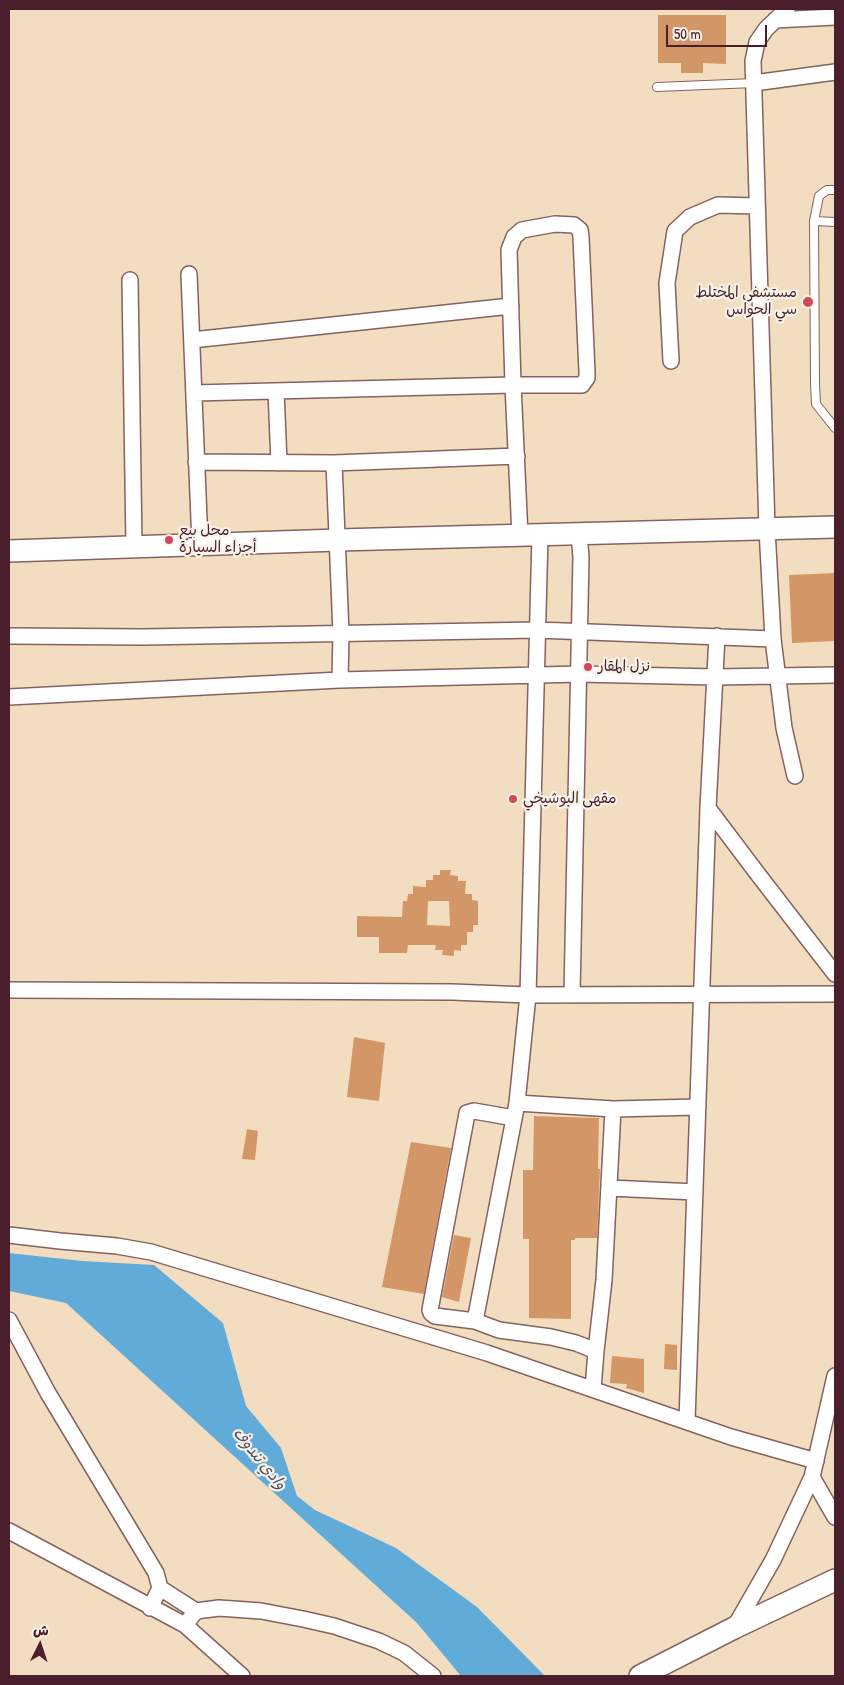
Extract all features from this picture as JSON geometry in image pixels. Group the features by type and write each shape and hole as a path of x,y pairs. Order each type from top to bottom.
{"main road":[{"path":"9,551 338,540 835,528"},
{"path":"640,1676 734,1628 835,1580"}],"street":[{"path":"787,9 757,42 753,61 767,530 777,676 784,728 795,776"},
{"path":"775,20 835,17"},
{"path":"754,83 835,72"},
{"path":"671,361 667,284 676,231 690,217 718,205 758,206"},
{"path":"194,393 513,385 582,385 587,378 580,230 574,225 555,224 522,230 514,237 509,250 513,385 517,456 530,536 537,630 528,995 515,1110 476,1321"},
{"path":"189,274 200,544"},
{"path":"130,280 134,547"},
{"path":"192,340 511,306"},
{"path":"276,391 279,462"},
{"path":"196,462 334,463 517,456"},
{"path":"334,463 341,634 340,680"},
{"path":"572,994 581,557 579,534"},
{"path":"9,636 341,634 537,630 774,639"},
{"path":"686,1421 708,808 717,636"},
{"path":"9,697 340,680 579,674 716,677 835,675"},
{"path":"708,808 835,974"},
{"path":"9,990 452,992 528,995 835,994"},
{"path":"596,1351 560,1339 499,1330 476,1321 436,1316 431,1313 430,1310 467,1113 474,1111 698,1107"},
{"path":"593,1389 604,1280 613,1108"},
{"path":"610,1188 695,1192"},
{"path":"9,1235 60,1242 117,1246 151,1252 487,1353 731,1437 816,1461"},
{"path":"9,1320 48,1393 156,1573 160,1588 150,1608"},
{"path":"734,1628 773,1560 812,1477 835,1376"},
{"path":"812,1477 835,1517"},
{"path":"9,1531 185,1625 242,1676"},
{"path":"160,1588 196,1611 219,1608 261,1611 334,1626 379,1641 404,1653 433,1676"},
{"path":"185,1625 196,1611"}],"lane":[{"path":"658,87 754,83"},
{"path":"835,190 827,190 819,196 814,221 816,404 835,428"},
{"path":"814,221 835,222"}],"water":[{"name":"وادي تندوف","path":"9,1253 82,1261 154,1265 223,1323 246,1406 281,1448 297,1496 315,1510 396,1548 477,1607 545,1676 461,1676 417,1623 66,1303 9,1291"}],"building":[{"path":"658,15 726,15 726,64 703,63 703,73 681,73 681,63 658,63"},
{"path":"835,573 835,641 792,643 789,575"},
{"path":"440,870 451,870 450,875 458,876 458,881 466,881 465,894 472,894 472,900 478,901 478,925 473,925 473,932 467,932 467,945 461,945 461,951 454,950 454,956 442,955 443,950 435,950 436,945 408,945 407,953 379,953 379,937 357,937 357,916 402,917 403,901 407,901 408,894 413,894 413,886 426,887 426,880 433,880 433,875 440,875","holes":["428,901 449,901 450,926 427,925"]},
{"path":"354,1037 385,1043 379,1101 347,1097"},
{"path":"534,1116 599,1118 598,1169 600,1169 597,1238 575,1238 575,1240 571,1240 571,1319 529,1318 529,1239 523,1239 523,1170 533,1170"},
{"path":"247,1129 258,1131 255,1160 242,1159"},
{"path":"411,1142 451,1148 424,1294 382,1287"},
{"path":"454,1235 471,1238 459,1302 442,1297"},
{"path":"665,1344 677,1345 677,1370 664,1369"},
{"path":"612,1356 644,1359 644,1393 626,1388 627,1384 610,1383"}],"place":[{"name":"مستشفى المختلط سي الحواس","path":"808,302"},
{"name":"محل بيع أجزاء السيارة","path":"169,540"},
{"name":"نزل المقار","path":"588,667"},
{"name":"مقهى البوشيخي","path":"513,799"}]}
